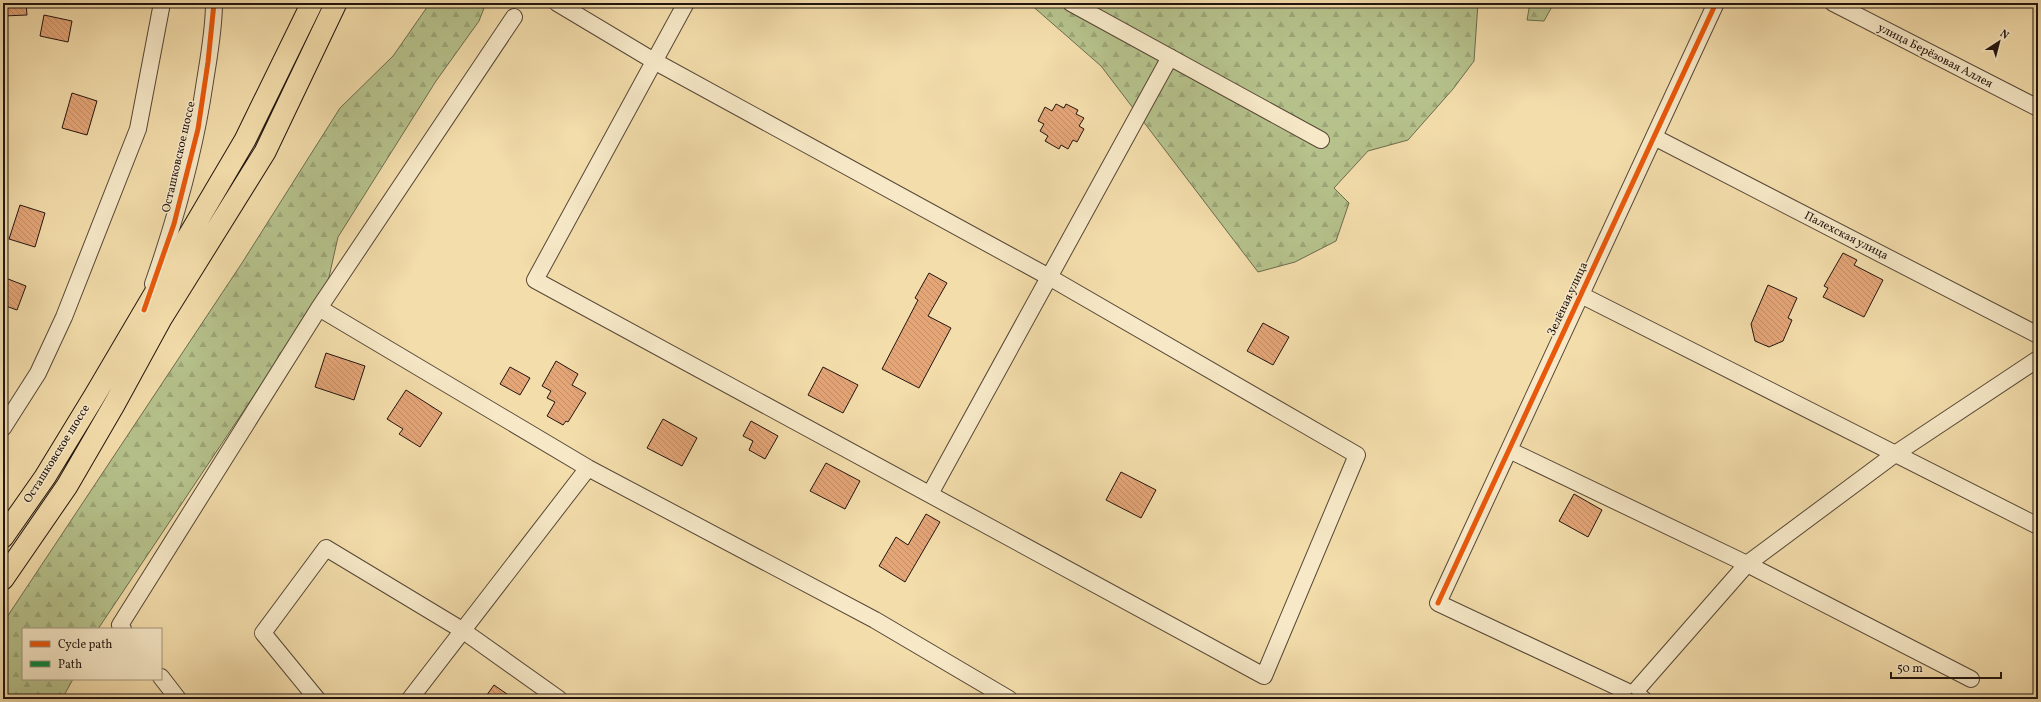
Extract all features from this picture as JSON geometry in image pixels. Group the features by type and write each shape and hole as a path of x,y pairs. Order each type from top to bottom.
{"main road":[{"path":"153,315 245,140 312,3"},
{"path":"153,315 265,152 336,3"},
{"name":"Осташковское шоссе","path":"3,537 45,477 153,315"},
{"name":"Осташковское шоссе","path":"3,579 67,486 114,405 153,315"}],"street":[{"path":"3,428 38,373 61,324 138,129 162,3"},
{"name":"Осташковское шоссе","path":"153,315 198,129 208,62 214,3"},
{"path":"557,3 654,61 1049,277 1358,455 1264,676 535,280 654,61 686,3"},
{"path":"1071,3 1321,140"},
{"name":"Зелёная улица","path":"1638,696 1438,603 1716,3"},
{"name":"улица Берёзовая Аллея","path":"1833,3 2038,108"},
{"path":"122,628 120,626 319,308 514,17"},
{"path":"930,494 1170,57"},
{"name":"Палехская улица","path":"1654,137 2038,335"},
{"path":"1581,295 2038,526"},
{"path":"319,308 588,468 875,620 1009,699"},
{"path":"1638,696 1747,564 1895,454 2038,359"},
{"path":"1509,450 1747,564 1971,679"},
{"path":"410,699 588,468"},
{"path":"317,699 263,633 326,548 462,630 559,699"},
{"path":"162,678 178,699"}],"green space":[{"path":"430,3 486,3 479,21 436,81 338,237 327,286 99,628 22,628 22,680 72,680 62,699 3,699 3,623 242,263 340,108 393,56"},
{"path":"1029,3 1478,3 1474,61 1453,89 1408,140 1368,151 1334,188 1349,203 1336,241 1295,262 1258,272 1101,66"},
{"path":"1530,3 1554,3 1544,21 1527,20"}],"building":[{"path":"3,3 26,3 27,15 3,16"},
{"path":"44,15 72,21 68,42 40,36"},
{"path":"72,93 97,101 87,135 62,128"},
{"path":"1056,104 1064,108 1066,104 1078,110 1076,114 1084,118 1079,126 1084,129 1077,142 1073,140 1068,149 1061,145 1059,149 1045,141 1048,136 1040,131 1044,124 1038,121 1045,107 1052,111"},
{"path":"20,205 45,213 35,247 9,239"},
{"path":"1843,253 1857,260 1854,265 1883,280 1864,317 1823,297 1828,288 1824,286"},
{"path":"929,273 947,283 928,316 951,328 919,388 882,369 918,300 915,298"},
{"path":"3,277 26,286 17,310 3,305"},
{"path":"1768,285 1797,298 1788,318 1792,320 1783,341 1769,347 1755,341 1751,324"},
{"path":"1263,323 1289,337 1273,365 1247,351"},
{"path":"326,353 365,366 354,400 315,387"},
{"path":"556,361 578,374 572,385 586,393 568,422 566,421 563,425 547,416 555,402 547,398 551,391 542,386"},
{"path":"510,367 530,378 520,395 500,384"},
{"path":"823,367 858,385 843,413 808,395"},
{"path":"406,390 442,413 420,447 399,434 403,429 387,419"},
{"path":"663,419 697,438 682,466 647,448"},
{"path":"751,421 778,436 765,459 749,450 753,441 743,436"},
{"path":"826,463 860,481 845,509 810,491"},
{"path":"1121,472 1156,490 1141,518 1106,500"},
{"path":"1574,494 1602,510 1588,537 1559,521"},
{"path":"926,514 940,522 905,582 879,566 896,537 908,545"},
{"path":"494,685 514,699 484,699"}],"marked path":[{"path":"1628,699 1633,694"}],"cycle path":[{"path":"144,310 174,224 198,129 208,62 214,3"},
{"path":"1438,603 1716,3"}]}
